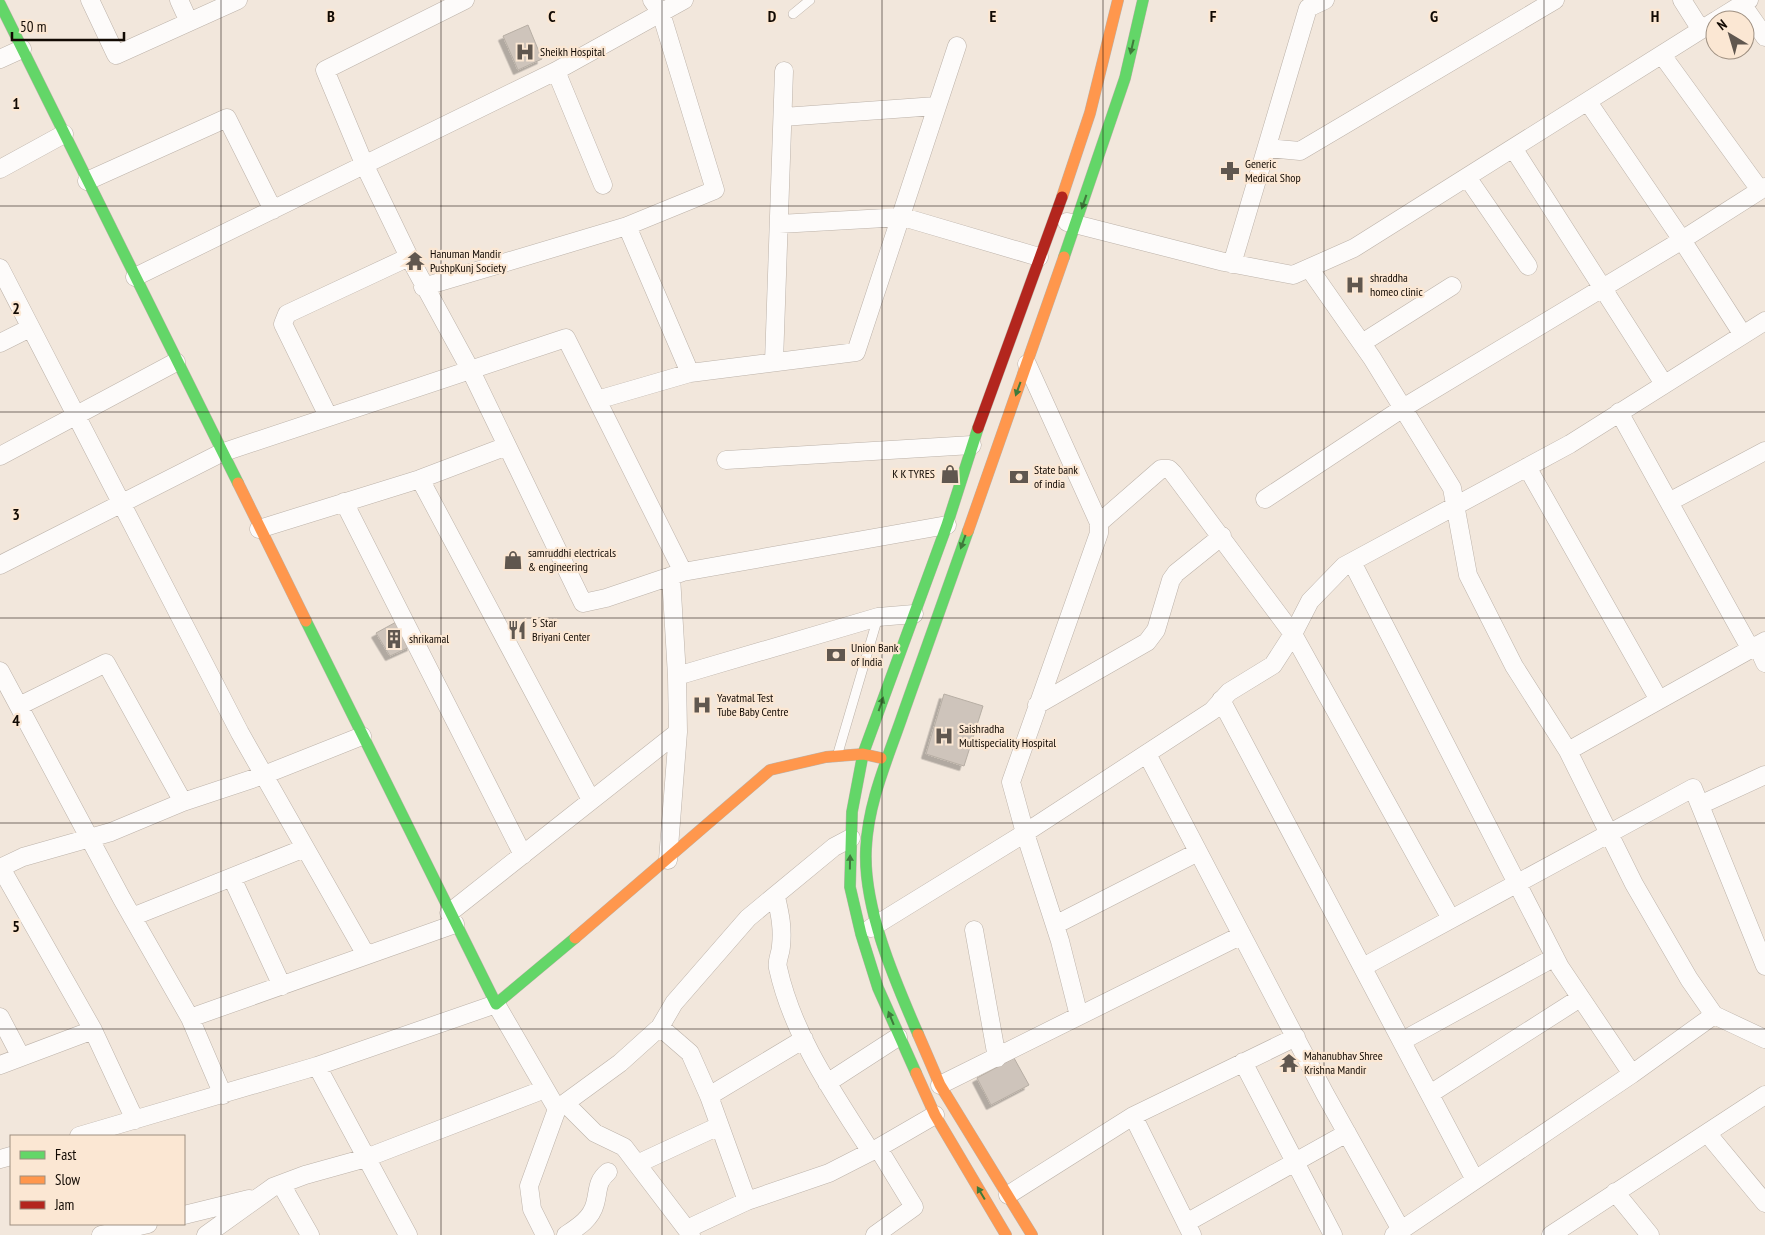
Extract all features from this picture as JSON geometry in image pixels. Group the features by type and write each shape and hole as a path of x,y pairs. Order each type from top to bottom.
{"main road":[{"path":"1006,1235 935,1115 898,1037 878,988 861,934 850,887 852,812 863,754 946,525 972,445 1039,257 1055,219 1090,113 1118,0"},
{"path":"1032,1235 940,1085 898,987 877,924 868,878 866,848 874,797 886,759 1076,224 1125,78 1143,0"},
{"path":"0,4 452,919 496,1004 668,860 770,770 837,756 863,754 886,759"},
{"path":"959,488 980,495"}],"street":[{"path":"90,0 116,55 238,0"},
{"path":"179,0 189,22"},
{"path":"465,0 325,70 365,166 423,287 471,371 583,603 606,598 677,574 946,525"},
{"path":"135,277 556,71 656,7 684,0"},
{"path":"1232,264 1308,8 1325,0"},
{"path":"1267,148 1300,151 1555,0"},
{"path":"1682,0 1705,19"},
{"path":"1733,10 1746,2 1765,37"},
{"path":"423,287 627,226 715,190 656,7"},
{"path":"1055,219 1232,264 1294,275 1354,248 1705,28"},
{"path":"597,400 690,374 856,352 903,217 936,106 958,46"},
{"path":"0,59 22,48"},
{"path":"1265,498 1403,408 1682,240 1762,189 1662,55"},
{"path":"556,71 603,185"},
{"path":"774,362 784,71"},
{"path":"1588,102 1743,334"},
{"path":"783,117 936,106"},
{"path":"87,181 227,118 274,210"},
{"path":"0,169 64,134"},
{"path":"1513,148 1664,384"},
{"path":"1467,177 1528,266"},
{"path":"779,224 903,217 1039,257"},
{"path":"627,226 690,374"},
{"path":"328,416 283,324 283,318 287,314 409,257"},
{"path":"0,268 264,775 366,956"},
{"path":"1309,268 1362,343 1452,488 1468,575 1514,666 1568,751 1644,902 1689,979 1714,1015 1765,1038"},
{"path":"1362,343 1452,286"},
{"path":"861,934 1025,833 1147,754 1212,710 1229,692 1273,665 1294,634 1310,601 1344,566 1570,444 1765,321"},
{"path":"0,343 30,328"},
{"path":"0,565 221,453 566,338 597,400 677,574 678,732 668,860"},
{"path":"0,456 176,362"},
{"path":"1026,364 1099,523 1099,533 1010,782 1055,925 1080,1016"},
{"path":"1619,412 1669,502 1757,645 1765,663"},
{"path":"726,460 972,445"},
{"path":"259,529 420,479 507,446"},
{"path":"1669,502 1765,452"},
{"path":"1527,467 1659,700"},
{"path":"1099,523 1165,468 1173,472 1294,634 1451,919"},
{"path":"420,479 591,800"},
{"path":"344,502 523,854"},
{"path":"1037,705 1147,642 1156,630 1171,580 1176,573 1222,536"},
{"path":"1352,562 1555,957 1580,998 1632,1074"},
{"path":"677,676 878,617 914,614"},
{"path":"1568,751 1757,645"},
{"path":"19,706 106,663 183,802"},
{"path":"0,671 132,917 190,1018 224,1095"},
{"path":"1221,700 1475,1180"},
{"path":"190,1018 366,956 452,919 523,854 678,732"},
{"path":"135,1120 93,1030 1,868 23,857 90,839 183,802 264,775 362,736"},
{"path":"1147,754 1398,1232 1632,1074 1714,1015"},
{"path":"1700,805 1765,775"},
{"path":"1362,967 1519,884 1693,788 1765,966"},
{"path":"545,1235 532,1209 529,1186 561,1106 620,1063 660,1027 674,1003 722,945 748,918 776,897 800,873 834,847 851,838"},
{"path":"132,917 305,848"},
{"path":"1055,925 1198,852"},
{"path":"232,878 282,986"},
{"path":"776,897 783,925 777,965 783,991 804,1039 827,1083 914,1207 900,1227 875,1235"},
{"path":"974,930 998,1058"},
{"path":"940,1085 998,1058 1242,935"},
{"path":"1402,1041 1555,957"},
{"path":"1430,1094 1580,998"},
{"path":"82,1135 224,1095 316,1066 496,1004 545,1089 561,1106 595,1133 624,1147 689,1232 747,1201 828,1172 874,1150 935,1115"},
{"path":"0,1017 21,1057"},
{"path":"660,1027 690,1052 709,1096 747,1201"},
{"path":"0,1065 93,1030"},
{"path":"827,1083 898,1037"},
{"path":"1008,1195 1133,1116 1296,1038"},
{"path":"709,1096 804,1039"},
{"path":"1243,1062 1332,1235"},
{"path":"316,1066 408,1235"},
{"path":"206,1235 260,1196 281,1184 305,1175 366,1158 545,1089"},
{"path":"1551,1235 1765,1095"},
{"path":"1133,1116 1189,1229 1295,1162 1347,1133"},
{"path":"637,1164 720,1126"},
{"path":"1707,1133 1765,1204"},
{"path":"566,1235 582,1225 590,1216 595,1204 597,1186 608,1172"},
{"path":"281,1184 310,1235"},
{"path":"1615,1192 1650,1235"},
{"path":"185,1215 260,1196"},
{"path":"101,1235 144,1225"}],"lane":[{"path":"794,14 810,0"},
{"path":"837,756 878,617"}],"building":[{"path":"528,25 542,59 518,70 503,36"},
{"name":"shrikamal","path":"398,621 412,646 390,656 376,633"},
{"path":"944,694 983,706 964,766 926,754"},
{"path":"1014,1058 1029,1085 991,1105 977,1078"}],"traffic: fast":[{"path":"1064,257 1125,78 1143,0"},
{"path":"0,4 238,483"},
{"path":"916,1073 878,988 861,934 850,887 852,812 863,754 947,525 978,428"},
{"path":"918,1034 882,944 866,872 866,849 871,814 880,780 968,531"},
{"path":"306,621 496,1004 575,938"}],"traffic: slow":[{"path":"1062,197 1090,113 1118,0"},
{"path":"968,531 1064,257"},
{"path":"238,483 306,621"},
{"path":"575,938 770,770 826,757 863,754 881,758"},
{"path":"918,1034 940,1085 1032,1235"},
{"path":"916,1073 935,1115 1006,1235"}],"traffic: jam":[{"path":"978,428 1062,197"}],"place":[{"name":"Sheikh Hospital","path":"525,52"},
{"name":"Generic Medical Shop","path":"1230,171"},
{"name":"Hanuman Mandir PushpKunj Society","path":"415,261"},
{"name":"shraddha homeo clinic","path":"1355,285"},
{"name":"K K TYRES","path":"950,474"},
{"name":"State bank of india","path":"1019,477"},
{"name":"samruddhi electricals & engineering","path":"513,560"},
{"name":"5 Star Briyani Center","path":"517,630"},
{"name":"shrikamal","path":"394,639"},
{"name":"Union Bank of India","path":"836,655"},
{"name":"Yavatmal Test Tube Baby Centre","path":"702,705"},
{"name":"Saishradha Multispeciality Hospital","path":"944,736"},
{"name":"Mahanubhav Shree Krishna Mandir","path":"1289,1063"}]}
